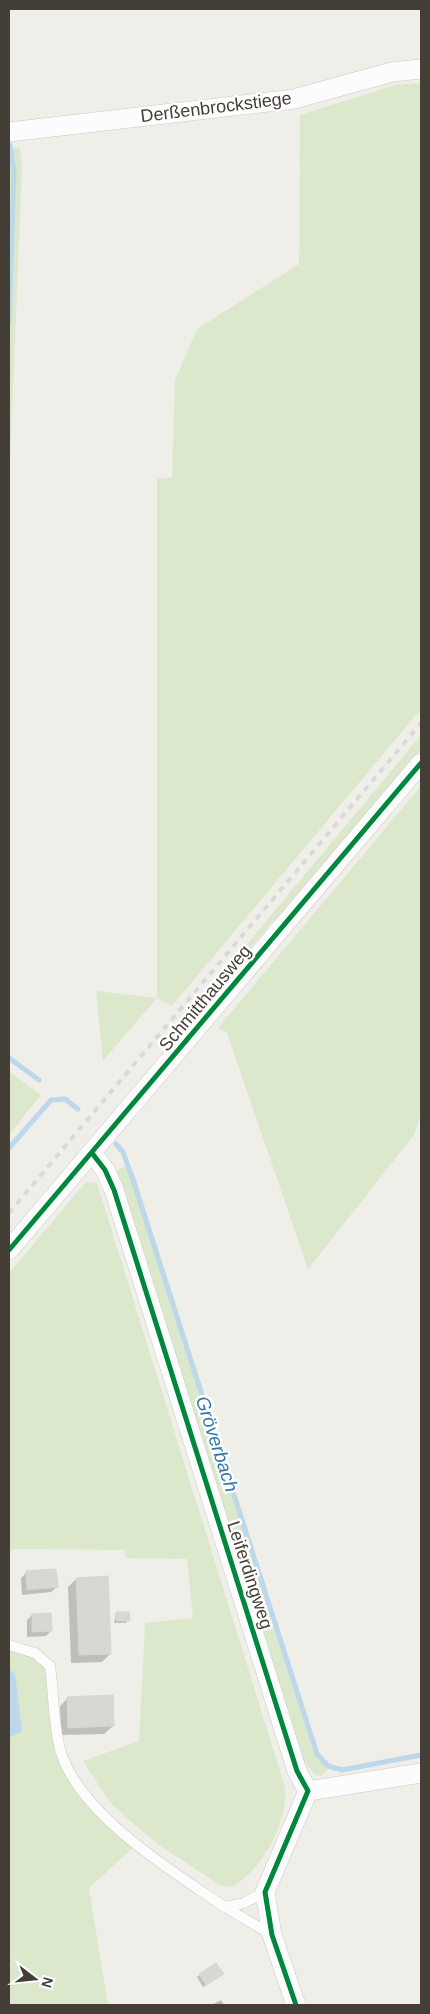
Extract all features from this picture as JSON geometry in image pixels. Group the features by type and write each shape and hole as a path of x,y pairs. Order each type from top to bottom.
{"street":[{"name":"Derßenbrockstiege","path":"9,132 294,99 392,72 421,69"},
{"name":"Schmitthausweg","path":"9,1250 421,764"},
{"name":"Leiferdingweg","path":"92,1153 105,1170 114,1190 298,1770 308,1791"},
{"path":"296,2005 272,1935 265,1892 308,1791 421,1774"}],"lane":[{"path":"9,1645 36,1653 50,1666 60,1751 78,1786 96,1809 155,1859 225,1907 272,1935"},
{"path":"225,1907 244,1903 265,1892"}],"green space":[{"path":"421,83 421,709 172,1006 157,998 157,479 172,477 175,380 197,329 299,264 300,115 395,85"},
{"path":"20,147 22,167 9,487 9,149"},
{"path":"421,735 421,750 296,900 271,923 195,1017 189,1014"},
{"path":"421,786 421,1113 414,1135 308,1269 227,1033 218,1028"},
{"path":"96,991 157,998 103,1061"},
{"path":"9,1071 41,1095 9,1135"},
{"path":"125,1167 133,1170 317,1747 322,1758 329,1764 328,1769 321,1776 315,1775 304,1761 117,1173 119,1169"},
{"path":"86,1182 97,1183 285,1787 283,1814 271,1843 254,1869 232,1887 220,1885 159,1845 130,1821 109,1801 83,1761 139,1741 145,1623 193,1618 187,1559 126,1558 125,1550 14,1549 9,1553 9,1273"},
{"path":"9,1645 50,1666 55,1721 78,1786 137,1844 89,1888 108,2005 9,2005"}],"water":[{"path":"9,1670 15,1673 22,1731 9,1738"}],"building":[{"path":"56,1569 58,1587 27,1590 26,1571"},
{"path":"108,1576 111,1654 79,1655 76,1578"},
{"path":"116,1612 129,1612 130,1621 116,1621"},
{"path":"51,1613 52,1631 32,1632 32,1614"},
{"path":"113,1695 114,1726 68,1728 67,1697"},
{"path":"216,1963 224,1974 206,1985 199,1974"}],"waterway":[{"path":"9,323 14,171 10,145"},
{"name":"Gröverbach","path":"9,1058 39,1080"},
{"name":"Gröverbach","path":"9,1148 51,1100 65,1099 78,1109"},
{"name":"Gröverbach","path":"116,1144 123,1152 134,1183 317,1754 328,1766 342,1770 421,1755"}],"railway":[{"path":"9,1213 421,723"}],"cycle path":[{"path":"9,1250 421,763"},
{"path":"92,1153 105,1170 114,1190 297,1771 308,1791 265,1892 272,1935 296,2005"}]}
